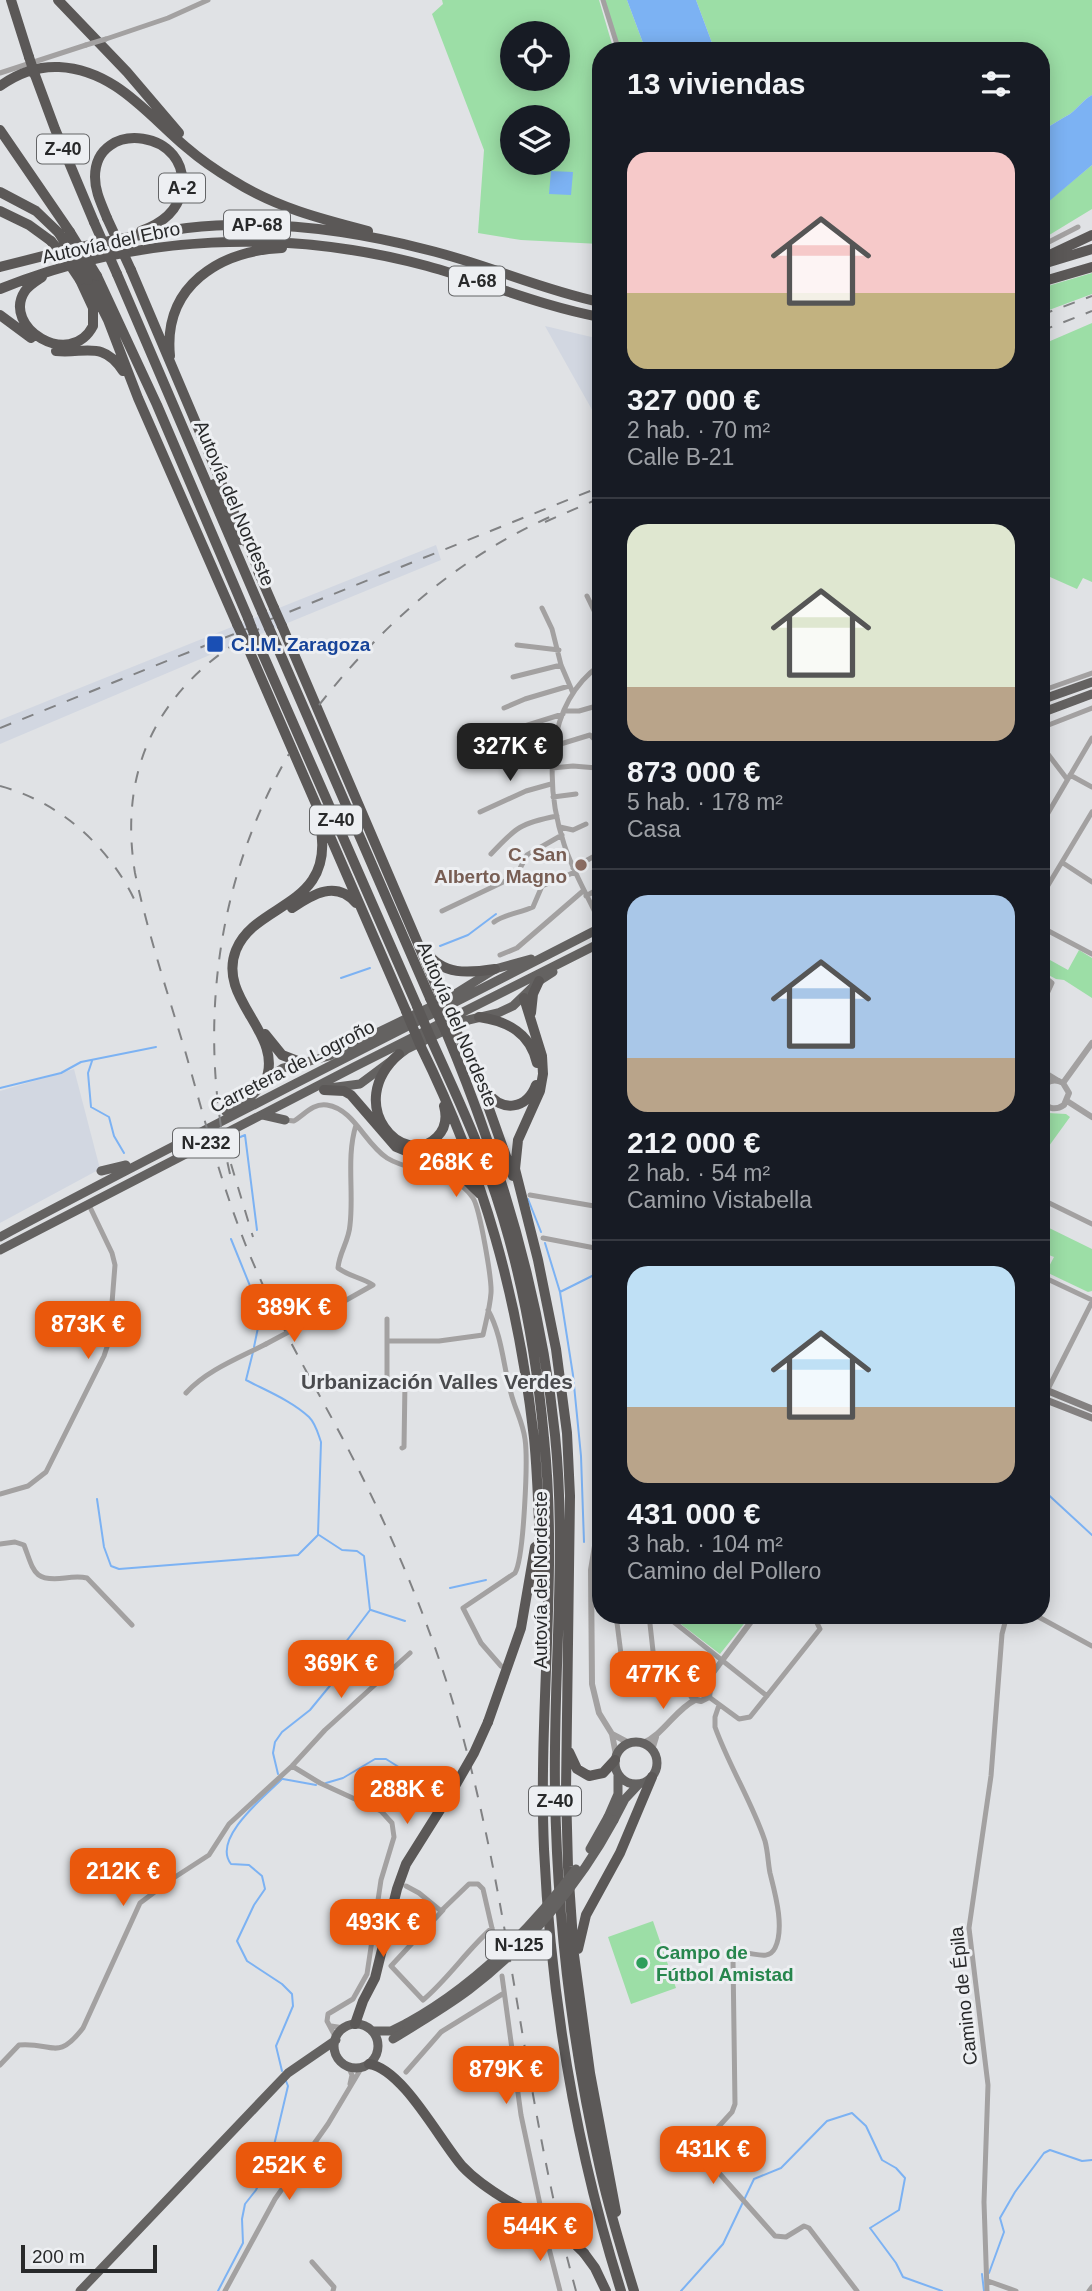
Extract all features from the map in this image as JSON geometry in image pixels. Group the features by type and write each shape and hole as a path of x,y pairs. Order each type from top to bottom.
{"highway":[{"name":"Autovía del Nordeste","path":"11,0 55,129 94,222 195,450 212,497 269,628 451,1032 527,1267 544,1350 555,1437 559,1499 555,1790 564,1955 586,2105 601,2175 634,2291"},
{"path":"58,0 127,72 185,140 215,168"},
{"path":"0,86 15,76 41,67 90,72 113,83 132,97 186,147 247,189 284,207 327,221 427,247 476,263"},
{"name":"Autovía del Nordeste","path":"0,130 64,232 157,405 483,1160 504,1221 534,1354 545,1439 548,1500 544,1849 558,1996 590,2179 621,2291"},
{"name":"A-2","path":"38,257 142,230 166,218 178,202 183,180 177,162 169,150 153,141 136,138 120,141 106,150 97,164 95,180 107,218 131,270 172,367"},
{"path":"0,192 36,211 64,232"},
{"path":"0,211 29,225 51,241 88,279 421,1047 466,1144 509,1287 523,1358 534,1440 544,1672"},
{"name":"Autovía del Ebro","path":"0,267 107,240 189,228 258,225 374,238 476,263 592,299"},
{"path":"1050,257 1092,235"},
{"name":"Autovía del Ebro","path":"0,289 48,272 96,260 188,243 303,243 426,266 592,317"},
{"path":"352,251 299,248 258,250 234,255 211,268 193,284 178,307 170,333 172,367 416,936 435,996"},
{"path":"1050,260 1092,249"},
{"path":"1050,279 1092,267"},
{"path":"48,272 27,288 22,295 20,307 29,327 54,344 76,342 85,337 93,326 88,279"},
{"path":"508,273 592,294"},
{"path":"0,315 50,350 91,350 106,353 118,363 138,398"},
{"path":"195,450 203,460 233,526 261,576"},
{"path":"176,451 195,527"},
{"path":"1050,698 1092,682"},
{"path":"1050,710 1092,694"},
{"path":"265,1082 269,1070 269,1055 235,990 232,978 233,961 237,947 248,933 296,898 309,884 319,865 323,846 322,833 307,783"},
{"path":"300,1062 287,1059 277,1050 243,996 237,971 239,957 246,943 261,928 303,901 320,892 332,890 347,895 356,903 377,944"},
{"name":"Carretera de Logroño","path":"0,1237 173,1145 494,984 592,930"},
{"path":"416,936 432,960 445,969 462,972 495,969 550,954"},
{"name":"Carretera de Logroño","path":"0,1250 592,947"},
{"path":"261,1115 285,1120 285,1103 324,1090 360,1084 399,1054 455,1026 498,1013 524,998 539,981 571,957"},
{"path":"101,1171 120,1168 173,1145 197,1127 250,1098 283,1068 300,1062 319,1060 354,1044 447,999 495,969"},
{"path":"531,1021 532,999 539,981"},
{"path":"494,984 509,983 515,986 524,998 542,1056 540,1090 516,1149 515,1169 549,1311 567,1433 570,1509 568,1867 577,1977 590,2073 610,2171 621,2246"},
{"path":"451,1032 488,1095 504,1106 526,1101 537,1081 533,1051 523,1035 505,1022 479,1017"},
{"path":"399,1054 383,1071 378,1082 375,1096 377,1111 382,1123 393,1136 414,1146 426,1144 436,1138 446,1118 444,1103 426,1057"},
{"path":"477,1075 525,1209"},
{"path":"324,1090 344,1091 351,1095 396,1147 450,1169 467,1179 479,1192 489,1214"},
{"path":"355,2024 375,1978 402,1874 413,1850 474,1753 488,1722 521,1628 538,1522"},
{"path":"567,1727 572,1762 582,1774 600,1775 609,1769 622,1746 629,1743 643,1743 652,1749 657,1763 620,1853 586,1915 580,1934 577,1977"},
{"name":"N-125","path":"366,2065 377,2051 393,2039 471,1989 518,1946 565,1893 593,1854 611,1819 618,1794 615,1758"},
{"path":"618,1776 626,1782 639,1784"},
{"name":"N-125","path":"372,2031 391,2031 407,2023 468,1982 523,1932 574,1872 625,1799 639,1784 652,1777"},
{"path":"80,2291 292,2070 336,2039 344,2028 355,2024 372,2031 377,2040 377,2051"},
{"path":"336,2039 335,2050 344,2063"},
{"path":"311,2059 321,2057 385,2070 404,2089 465,2169 490,2190 558,2228 584,2253 606,2291"}],"main road":[{"path":"1050,1397 1092,1409"},
{"path":"1050,1398 1092,1418"}],"street":[{"path":"0,73 168,18 208,0"},
{"path":"603,0 616,42"},
{"path":"1050,241 1078,227"},
{"path":"587,596 592,606"},
{"path":"542,608 573,693"},
{"path":"517,645 559,650"},
{"path":"513,677 561,665"},
{"path":"1050,688 1092,673"},
{"path":"592,674 573,693 563,712 554,747 551,784 562,835 574,870 592,908"},
{"path":"504,708 569,686"},
{"path":"505,732 563,712 592,707"},
{"path":"1050,724 1092,708"},
{"path":"529,756 590,735 592,737"},
{"path":"1050,810 1092,738"},
{"path":"1050,756 1069,777 1092,787"},
{"path":"552,768 592,768"},
{"path":"480,812 526,791 551,784"},
{"path":"553,797 576,794"},
{"path":"1050,883 1092,812"},
{"path":"491,854 504,839 528,822 557,816"},
{"path":"560,827 573,830 586,824"},
{"path":"442,911 516,876 527,855 562,835"},
{"path":"494,922 502,916 520,913 533,907 542,886 592,858"},
{"path":"1063,863 1092,882"},
{"path":"499,955 517,948 585,893 592,891"},
{"path":"1050,932 1092,954"},
{"path":"1050,1083 1061,1082 1092,1043"},
{"path":"1050,1075 1068,1089 1067,1101 1056,1109 1050,1107"},
{"path":"1067,1101 1092,1117"},
{"path":"285,1120 294,1121 312,1107 323,1105 342,1111 387,1158 448,1180 464,1188 472,1198 477,1210 491,1285 484,1335 439,1341 387,1341"},
{"path":"186,1393 213,1371 373,1285 364,1279 350,1277 338,1268 350,1225 351,1171 356,1125"},
{"path":"530,1195 592,1206"},
{"path":"0,1493 28,1486 46,1472 99,1367 109,1341 115,1265 88,1203"},
{"path":"1050,1203 1092,1224"},
{"path":"543,1238 592,1247"},
{"path":"1050,1280 1092,1301 1050,1382"},
{"path":"488,1310 497,1326 514,1404 521,1417 526,1442 521,1545 515,1573 463,1608 481,1643 501,1666"},
{"path":"387,1319 387,1382 405,1382 402,1448"},
{"path":"0,1544 15,1542 24,1545 33,1571 40,1578 87,1578 132,1625"},
{"name":"N-125","path":"592,1564 592,1684 600,1713 612,1734 615,1758"},
{"path":"1050,1623 1092,1646"},
{"path":"617,1624 621,1661 625,1664 636,1659 654,1660 673,1669 691,1683 706,1682 750,1624"},
{"path":"650,1624 654,1660"},
{"path":"676,1624 767,1696"},
{"path":"709,1697 744,1720 750,1717 820,1629 818,1624"},
{"name":"Camino de Épila","path":"987,2291 984,2243 988,2085 969,1928 992,1776 1005,1624"},
{"path":"0,2065 19,2045 61,2048 71,2043 83,2028 140,1903 209,1855 229,1824 410,1653"},
{"path":"691,1700 701,1701 709,1697 711,1692 706,1682"},
{"path":"691,1683 691,1700"},
{"path":"643,1743 657,1736 691,1700"},
{"path":"719,1705 715,1727 765,1842 778,1911 776,1944 771,1953 760,1955 741,1952 733,1959 735,2104 731,2114 713,2132 703,2155 775,2236 786,2237 804,2226 809,2228 857,2291"},
{"path":"612,1734 629,1743"},
{"path":"652,1749 657,1736"},
{"path":"292,1766 332,1789 376,1808 389,1818 394,1827 394,1837 381,1880 367,1975 353,1999 328,2014 327,2021 336,2039"},
{"path":"381,1880 391,1882"},
{"path":"492,1927 423,2000 391,1966 469,1884 478,1884 483,1889 492,1927 497,1950"},
{"path":"406,1886 436,1909 443,1910"},
{"path":"502,1976 521,2115 542,2214"},
{"path":"406,2072 441,2032 503,1993"},
{"path":"331,2026 344,2028"},
{"path":"344,2063 351,2079 346,2093"},
{"path":"225,2291 275,2199 366,2065"},
{"path":"544,2229 560,2291"},
{"path":"312,2262 334,2287 333,2291"},
{"path":"988,2281 1016,2291"}],"shaded area":[{"path":"545,326 592,337 592,410"},
{"name":"C.I.M. Zaragoza","path":"436,545 441,560 0,744 0,720"},
{"path":"74,1069 100,1169 0,1223 0,1091"}],"green space":[{"path":"442,0 599,0 611,42 592,42 592,244 521,240 478,233 484,150 432,14 443,4"},
{"path":"603,0 627,0 643,42 616,42"},
{"path":"696,0 1092,0 1092,95 1070,114 1050,126 1050,42 712,42"},
{"path":"1092,165 1092,209 1050,235 1052,198"},
{"path":"1092,273 1092,294 1050,310 1050,285"},
{"path":"1092,323 1092,582 1083,578 1077,589 1050,577 1050,341"},
{"path":"1079,950 1092,958 1092,998 1064,980 1050,976 1050,960 1068,970"},
{"path":"1050,1113 1066,1114 1070,1117 1050,1145"},
{"path":"1050,1228 1092,1249 1092,1291 1088,1292 1050,1274 1050,1264 1054,1257 1050,1255"},
{"path":"681,1624 744,1624 720,1654"},
{"name":"Campo de Fútbol Amistad","path":"653,1921 676,1988 631,2004 608,1937"}],"water":[{"path":"627,0 696,0 712,42 643,42"},
{"path":"1092,95 1092,165 1050,200 1050,126 1070,114"},
{"path":"570,172 573,172 571,195 549,194 551,175 570,175"}],"waterway":[{"path":"440,946 468,935 496,914"},
{"path":"341,978 370,968"},
{"path":"0,1088 61,1073 81,1062 156,1047"},
{"path":"92,1061 88,1073 91,1107 109,1117 114,1136 124,1153"},
{"path":"231,1141 245,1135 257,1230"},
{"path":"528,1199 541,1232"},
{"path":"231,1239 261,1313 254,1347"},
{"path":"545,1243 560,1292 573,1375 581,1456 584,1542"},
{"path":"560,1292 592,1276"},
{"path":"97,1499 104,1547 111,1566 119,1569 298,1555 318,1535 321,1442 313,1423 302,1411 246,1380 253,1352"},
{"path":"1050,1496 1092,1535"},
{"path":"278,1774 273,1753 275,1742 282,1732 310,1710 333,1682 339,1673 342,1647 370,1610 364,1556 357,1551 342,1550 319,1535"},
{"path":"450,1588 486,1580"},
{"path":"371,1610 405,1621"},
{"path":"326,1783 343,1778 375,1759 386,1759 413,1776 426,1800"},
{"path":"282,1779 234,1830 228,1842 227,1854 231,1864 249,1865 262,1876 265,1889 237,1941 247,1961 282,1984 292,1994 293,2006 276,2046 282,2071"},
{"path":"283,1779 316,1785"},
{"path":"218,2291 243,2243 242,2219 245,2204 256,2190 271,2158 288,2086 286,2081"},
{"path":"681,2291 723,2244 754,2179 781,2168 827,2121 852,2113 866,2126 882,2160 896,2168 905,2178 899,2210 870,2228 903,2277 942,2291"},
{"path":"989,2273 1004,2232 1000,2218 1015,2192 1044,2153 1050,2150 1082,2161 1092,2160"},
{"path":"982,2274 984,2291"}],"railway":[{"path":"1050,312 1092,296"},
{"path":"1050,327 1092,311"},
{"path":"0,728 592,490"},
{"path":"545,522 592,501"},
{"path":"319,705 369,647 424,596 485,552 552,516"},
{"path":"259,629 225,650 197,674 173,700 154,730 141,761 133,796 131,833 135,873 152,941 210,1137 247,1247 278,1317 385,1524 410,1581 442,1668 484,1822 541,2136 576,2291"},
{"path":"230,1174 220,1120 215,1066 219,958 229,905 244,853 264,803 289,754"},
{"path":"0,786 43,803 81,830 112,863 136,903"},
{"path":"231,1164 253,1237"}],"place":[{"name":"C.I.M. Zaragoza","path":"215,644"},
{"name":"C. San Alberto Magno","path":"581,865"},
{"name":"Campo de Fútbol Amistad","path":"642,1963"}],"district":[{"name":"Urbanización Valles Verdes","path":"437,1382"}]}
